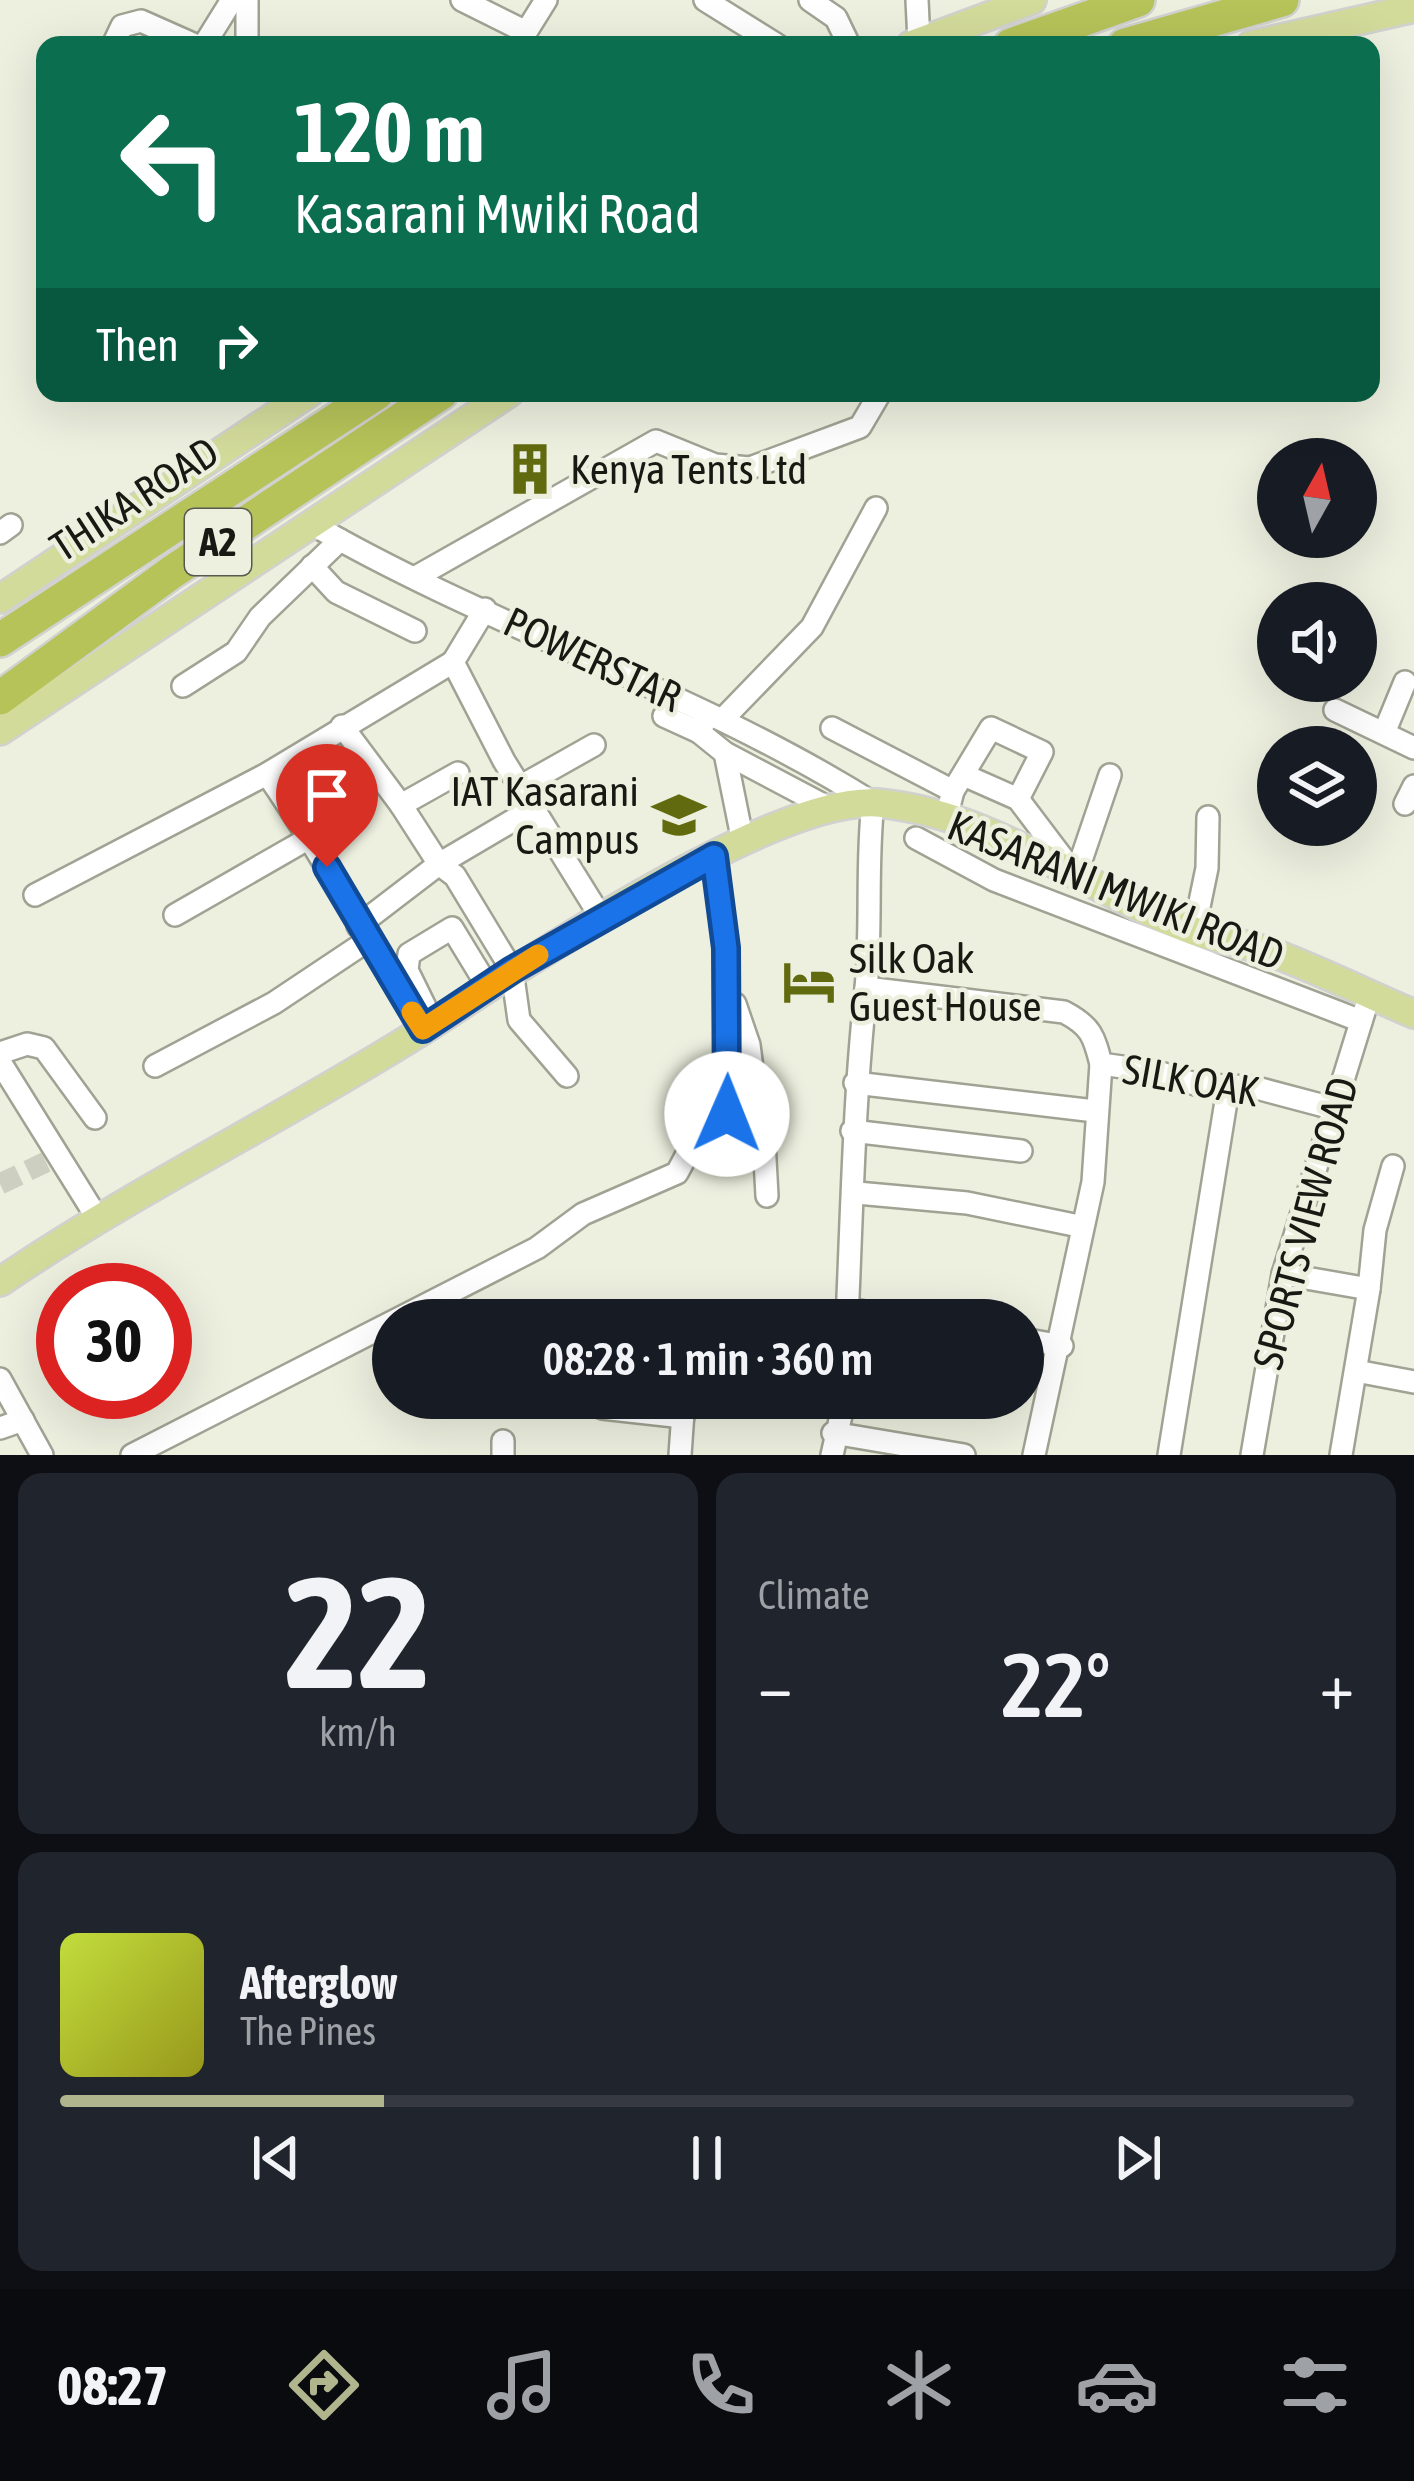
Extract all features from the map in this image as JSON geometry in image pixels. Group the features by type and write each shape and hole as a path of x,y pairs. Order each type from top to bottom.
{"highway":[{"path":"1036,36 1138,0"},
{"path":"1156,36 1282,0"},
{"name":"THIKA ROAD","path":"0,640 363,402"},
{"name":"THIKA ROAD","path":"0,698 172,572 427,402"}],"main road":[{"path":"934,36 1032,0"},
{"path":"1291,36 1414,8"},
{"name":"THIKA ROAD","path":"0,599 296,402"},
{"path":"0,731 495,402"},
{"name":"KASARANI MWIKI ROAD","path":"0,1282 96,1216 428,1025 512,970 714,856 830,808 955,795 1048,862 1076,875 1124,913 1291,961 1365,1008 1414,1014"}],"street":[{"path":"210,36 232,0"},
{"path":"247,0 247,36"},
{"path":"462,0 519,36"},
{"path":"523,36 546,0"},
{"path":"705,0 763,36"},
{"path":"809,0 836,17 845,36"},
{"path":"915,36 916,0"},
{"path":"117,36 122,26 141,21 175,36"},
{"path":"416,577 656,441 715,465 750,468 860,427 875,402"},
{"path":"664,716 710,721 812,627 876,508"},
{"name":"POWERSTAR","path":"310,523 873,803"},
{"path":"183,686 236,652 260,616 340,541"},
{"path":"312,566 336,592 415,631"},
{"path":"35,895 267,774 453,662 485,609"},
{"path":"453,662 485,728 602,919"},
{"path":"1384,734 1405,682"},
{"path":"1335,710 1414,748"},
{"path":"710,721 725,753 743,842"},
{"path":"342,726 440,865 455,876 512,970 520,1020 567,1076"},
{"path":"832,728 955,795 1018,799 1076,875"},
{"path":"955,795 991,728 1042,752 1018,799"},
{"path":"523,784 594,745"},
{"path":"725,753 830,808"},
{"path":"401,805 458,772"},
{"path":"267,774 311,837 362,933 428,1025"},
{"path":"1076,875 1110,775"},
{"path":"849,1299 856,1193 852,1131 866,988 873,803"},
{"path":"155,1066 274,1003 440,865 534,808"},
{"path":"1195,931 1207,868 1208,818"},
{"path":"175,915 311,837"},
{"path":"916,838 994,880 1124,913 1280,989 1365,1008"},
{"path":"132,1455 537,1248 583,1214 677,1173 692,1145 727,1114 728,987 721,880 714,856"},
{"path":"1036,893 1048,862"},
{"path":"428,1025 407,970 409,954 452,928 488,987"},
{"path":"1280,989 1291,961"},
{"path":"728,987 749,1045 767,1196"},
{"name":"SILK OAK","path":"866,988 1064,1012 1085,1023 1096,1038 1101,1064 1228,1089 1253,1087 1332,1108"},
{"name":"SPORTS VIEW ROAD","path":"1252,1455 1283,1274 1365,1008"},
{"path":"94,1118 44,1048 27,1044 0,1058 52,1158 96,1216"},
{"path":"1034,1455 1062,1346 1079,1226 1093,1182 1101,1064"},
{"path":"855,1083 1095,1111"},
{"path":"1169,1455 1228,1089"},
{"path":"727,1114 750,1121 760,1130"},
{"path":"852,1131 1021,1151"},
{"path":"1342,1455 1375,1230 1393,1166"},
{"path":"856,1193 967,1203 1079,1226"},
{"path":"1283,1274 1369,1288"},
{"path":"1044,1343 1062,1346"},
{"path":"1356,1372 1414,1382"},
{"path":"0,1379 42,1455"},
{"path":"680,1455 682,1419"},
{"path":"0,1428 23,1420"},
{"path":"832,1444 964,1455"}],"tunnel":[{"path":"0,1184 46,1162"}],"slow traffic":[{"path":"412,1012 423,1029 538,955"}],"place":[{"name":"Kenya Tents Ltd","path":"530,469"},
{"name":"IAT Kasarani Campus","path":"679,815"},
{"name":"Silk Oak Guest House","path":"809,982"}],"route":[{"path":"327,867 423,1029 512,970 714,856 721,880 726,948 727,1114"}]}
